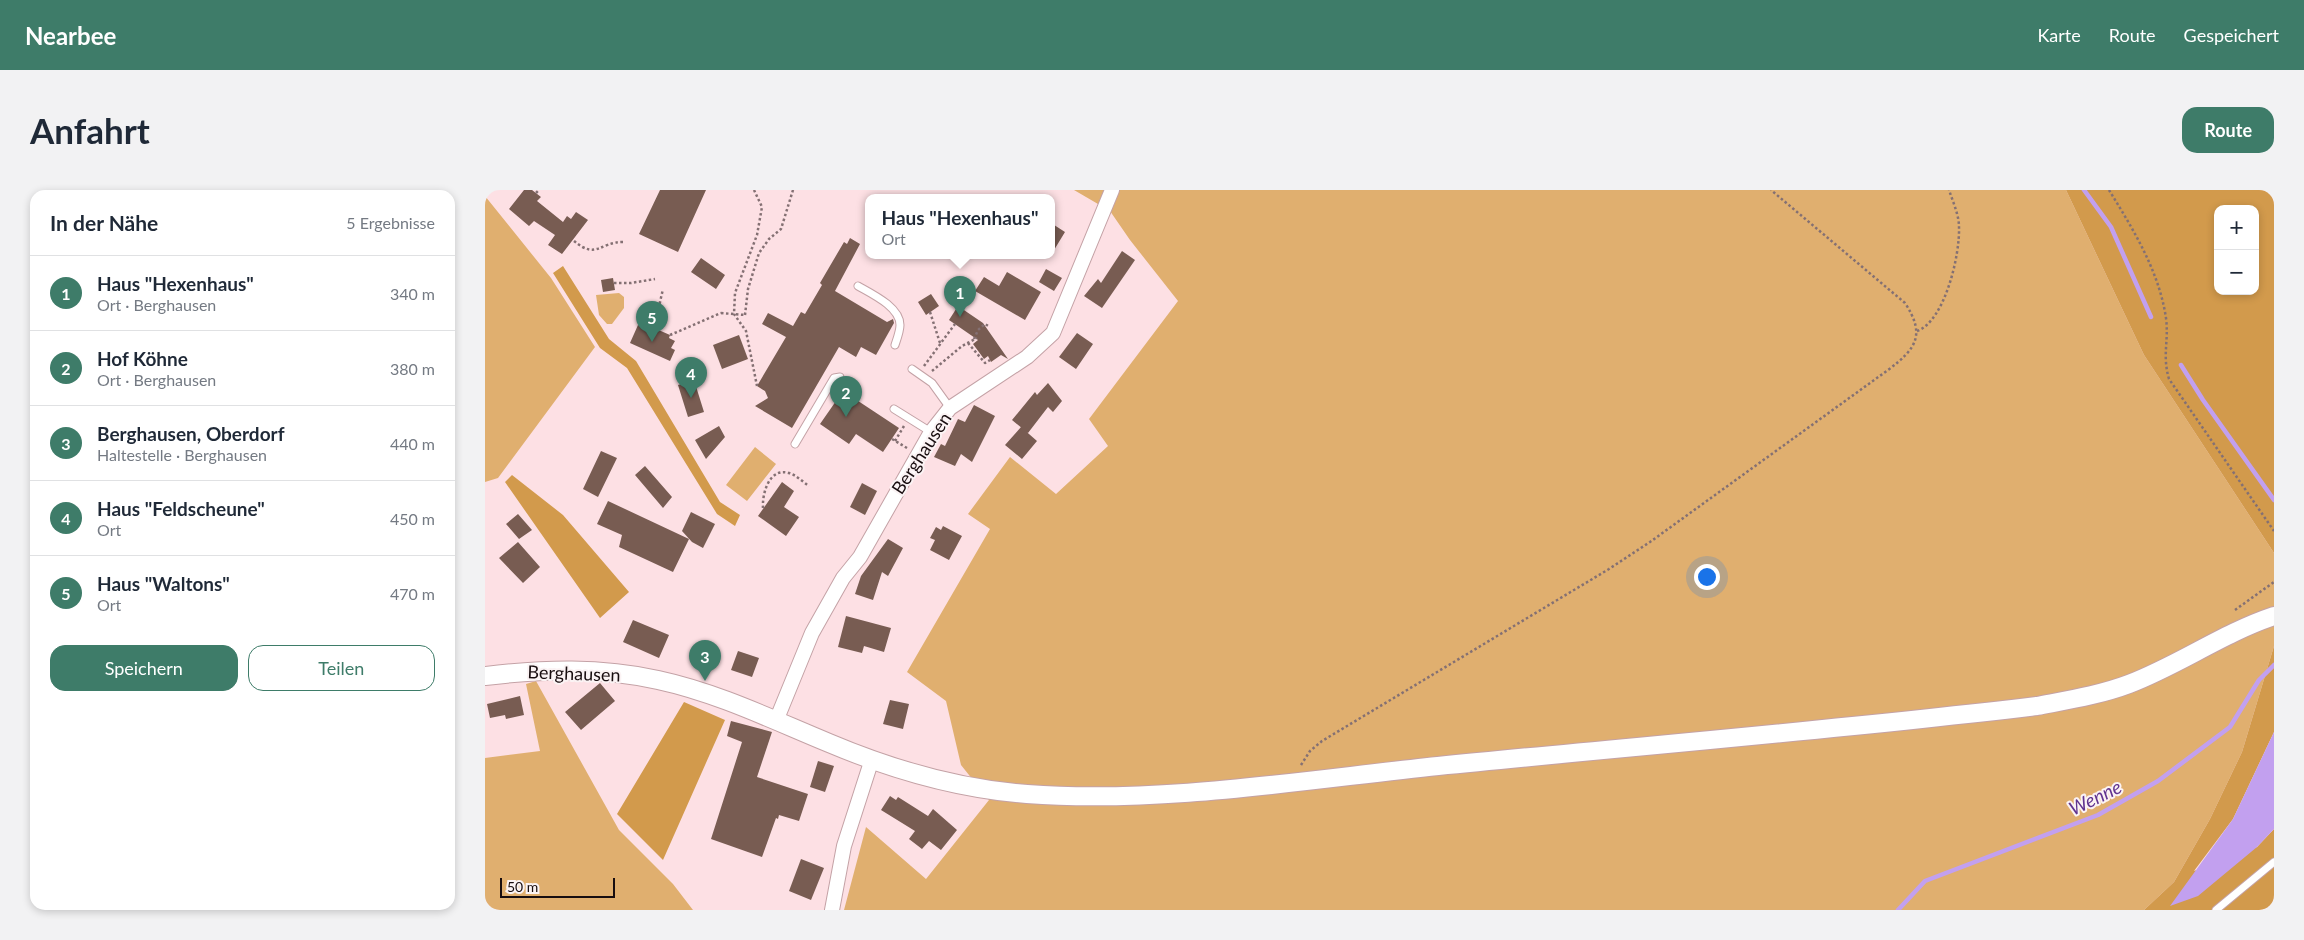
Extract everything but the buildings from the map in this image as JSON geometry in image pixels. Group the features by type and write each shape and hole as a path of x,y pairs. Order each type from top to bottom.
{"street":[{"name":"Berghausen","path":"776,720 812,633 843,578 860,557 916,455 931,432 950,408 1027,357 1053,333 1112,190"},
{"name":"Berghausen","path":"486,672 595,670 638,676 700,692 872,759 941,782 990,791 1111,797 1300,782 1974,713 2055,702 2128,684 2179,661 2223,637 2274,616"},
{"path":"832,910 844,846 872,759"}],"lane":[{"path":"859,286 876,296 895,312 900,326 895,344"},
{"path":"912,369 926,378 950,408"},
{"path":"795,444 834,378 840,377"},
{"path":"894,409 931,432"},
{"path":"2216,910 2274,862"}],"path":[{"path":"536,193 539,190"},
{"path":"754,190 763,207 757,235 735,293 734,314 746,332 757,386"},
{"path":"670,335 721,313 745,315 748,290 759,253 769,239 781,229 793,190"},
{"path":"1300,782 1301,766 1304,759 1322,741 1609,569 1650,542 1905,357 1913,347 1917,332 1911,312 1898,295 1771,190"},
{"path":"1917,332 1930,324 1938,310 1955,264 1960,226 1949,190"},
{"path":"2109,190 2129,222 2157,284 2166,320 2164,363 2169,379 2274,531"},
{"path":"574,241 590,251 623,242"},
{"path":"614,283 631,284 655,279"},
{"path":"654,328 663,289"},
{"path":"931,312 940,343"},
{"path":"919,373 955,324"},
{"path":"926,378 939,363 968,342 976,339 978,330 985,324 990,328"},
{"path":"968,342 985,363 990,360"},
{"path":"909,419 893,440 916,455"},
{"path":"763,508 765,490 773,476 779,472 790,473 809,486"},
{"path":"2235,610 2274,582"}],"shaded area":[{"path":"1074,190 2066,190 2144,355 2274,553 2274,646 2242,752 2210,819 2174,882 2144,910 844,910 866,827 926,879 989,800 961,765 946,701 907,672 990,529 968,514 1010,457 1056,494 1108,446 1089,419 1178,301 1130,240 1110,211"},
{"path":"2066,190 2274,190 2274,553 2144,355"},
{"path":"485,196 551,278 595,347 498,478 485,482"},
{"path":"563,266 609,339 636,361 720,502 740,515 735,526 717,514 627,368 600,348 553,273"},
{"path":"619,293 624,297 624,308 612,324 607,324 599,315 596,295"},
{"path":"755,447 776,464 747,501 726,485"},
{"path":"512,475 563,515 629,592 600,618 505,482"},
{"path":"2274,646 2274,732 2233,819 2194,871 2257,847 2274,829 2274,910 2144,910 2174,882 2210,819 2242,752"},
{"path":"536,681 619,830 673,884 693,910 485,910 485,758 540,751 526,684"},
{"path":"684,702 725,720 663,860 617,814"},
{"path":"2274,732 2274,829 2257,847 2198,896 2170,906 2233,819"}],"waterway":[{"path":"2084,190 2111,227 2151,317"},
{"path":"2181,365 2203,400 2274,500"},
{"name":"Wenne","path":"1898,910 1925,881 2098,815 2158,781 2230,727 2259,680 2274,665"}],"place":[{"name":"Haus \"Hexenhaus\"","path":"960,317"},
{"name":"Haus \"Waltons\"","path":"652,342"},
{"name":"Haus \"Feldscheune\"","path":"691,398"},
{"name":"Hof Köhne","path":"846,417"},
{"name":"Berghausen, Oberdorf","path":"705,681"}]}
